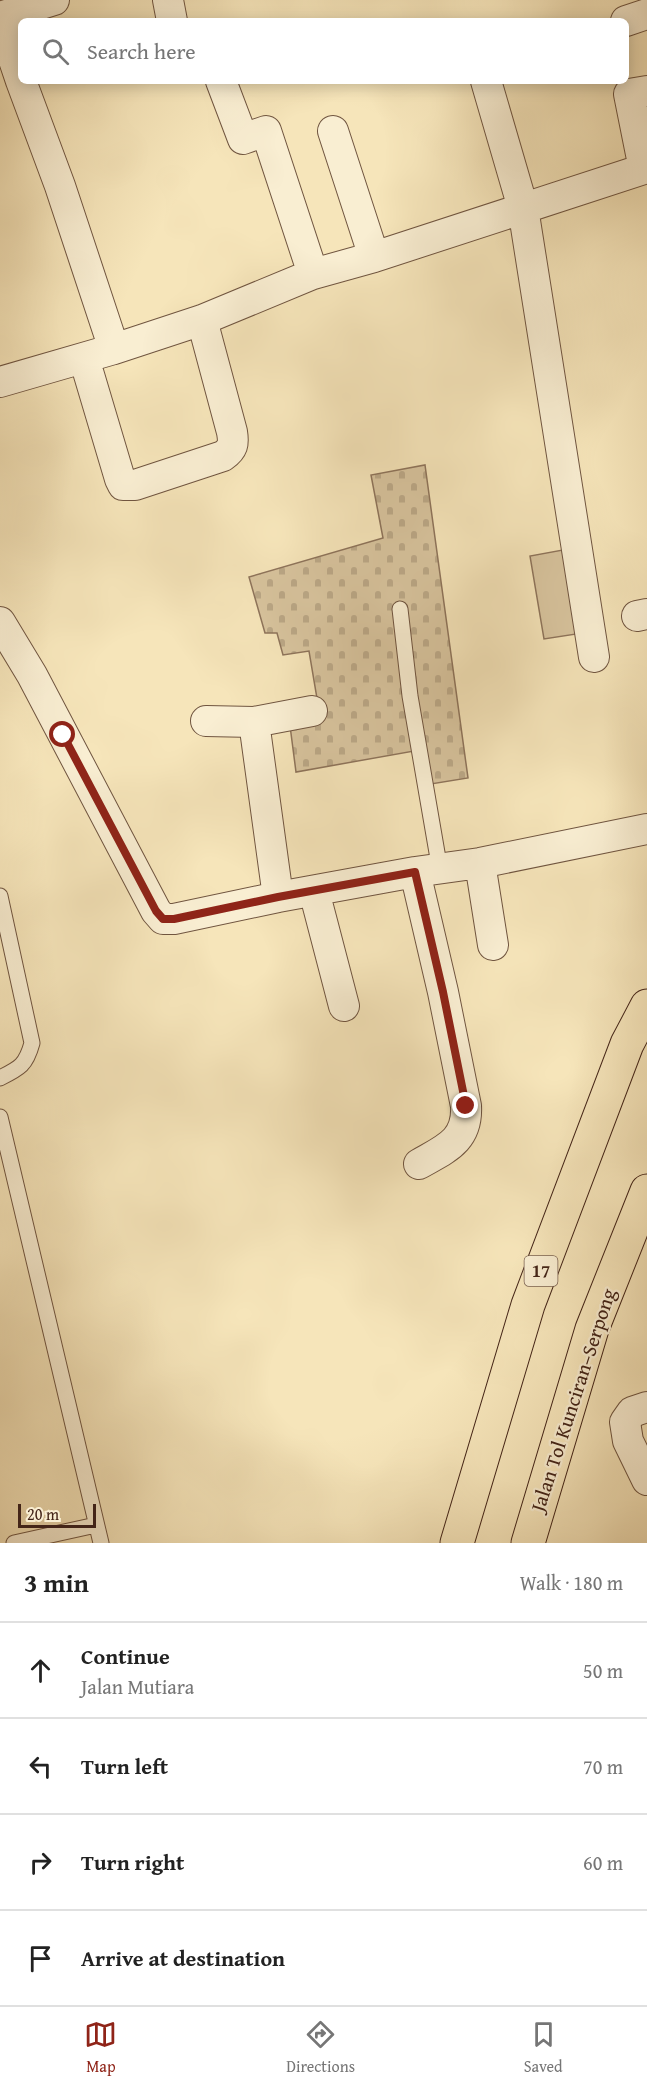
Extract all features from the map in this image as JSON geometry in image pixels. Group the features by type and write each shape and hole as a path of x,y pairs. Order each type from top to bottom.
{"highway":[{"name":"17","path":"458,1543 528,1305 627,1044 647,1006"},
{"name":"Jalan Tol Kunciran–Serpong","path":"528,1543 592,1329 647,1191"}],"street":[{"path":"14,73 0,18 54,0"},
{"path":"168,0 171,18"},
{"path":"629,20 647,14"},
{"path":"18,84 60,186 114,349"},
{"path":"222,84 243,140 266,131 313,274"},
{"path":"487,84 523,208 594,657"},
{"path":"0,382 114,349 202,320 313,274 374,258 646,169 629,94 647,91"},
{"path":"333,131 374,258"},
{"path":"84,358 120,479 123,485 135,485 223,456 231,451 234,442 232,432 202,320"},
{"path":"0,622 32,675 156,911 163,919 174,919 278,897 480,863 647,829"},
{"path":"206,721 254,722 312,711"},
{"path":"254,722 278,897"},
{"path":"480,863 493,945"},
{"path":"419,1164 453,1143 460,1135 467,1116 443,992 427,871"},
{"path":"314,891 344,1006"},
{"path":"647,1407 632,1412 624,1422 628,1441 647,1480"}],"lane":[{"path":"400,609 427,871"},
{"path":"0,896 32,1044 27,1061 0,1078"},
{"path":"0,1117 101,1543"},
{"path":"14,1543 96,1525"}],"green space":[{"path":"425,465 468,778 431,784 425,749 296,772 289,718 320,716 309,651 283,655 277,633 265,633 249,577 383,538 371,475"},
{"path":"568,549 583,633 544,639 530,556"}],"route":[{"path":"63,735 156,911 163,919 174,919 415,872 443,992 466,1106"}]}
